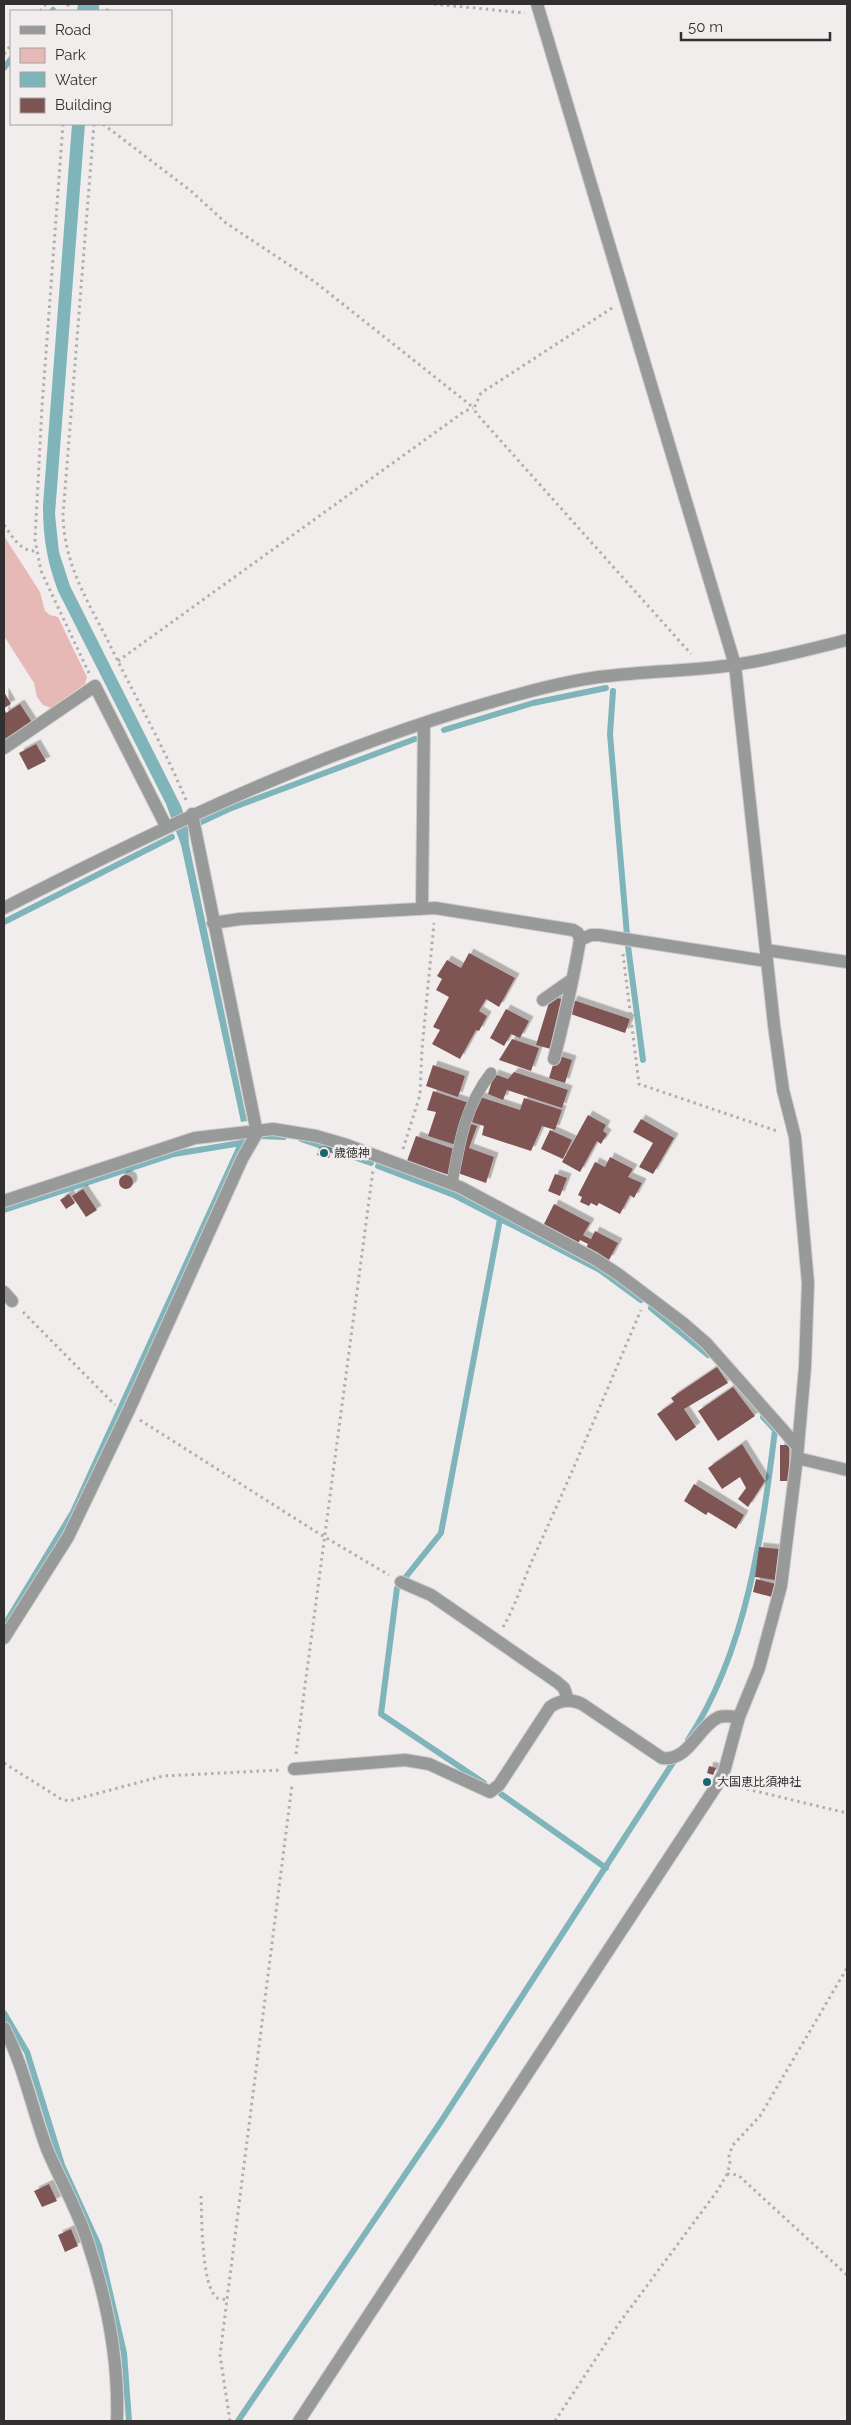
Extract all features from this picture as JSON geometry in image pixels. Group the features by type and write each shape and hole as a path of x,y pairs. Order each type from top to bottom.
{"street":[{"path":"299,2421 719,1782 724,1772 739,1718 759,1668 781,1586 797,1452 805,1367 808,1283 795,1137 782,1080 766,955 735,665 540,10"},
{"path":"4,908 189,815 287,773 424,723 520,694 567,683 608,676 735,665 847,640"},
{"path":"4,748 95,686 168,825"},
{"path":"422,909 424,723"},
{"path":"4,1638 68,1538 123,1410 242,1158 256,1134 189,815"},
{"path":"213,923 240,919 435,908 573,930 578,933 580,940 570,981 568,1005 554,1059"},
{"path":"580,940 591,935 766,955 847,962"},
{"path":"542,1000 570,981"},
{"path":"5,1196 195,1138 256,1134 272,1128 316,1136 375,1155 452,1184 595,1259 647,1296 706,1343 797,1452 847,1470"},
{"path":"400,1582 431,1595 557,1682 564,1688 568,1700"},
{"path":"294,1769 405,1760 422,1761 490,1792 498,1787 550,1708 568,1700 582,1704 662,1758 669,1759 682,1753 713,1721 724,1716 739,1718"},
{"path":"4,2028 15,2050 47,2148 88,2242 110,2329 116,2365 118,2421"}],"lane":[{"path":"452,1184 459,1144 470,1106 477,1091 490,1073"}],"path":[{"path":"434,4 540,10"},
{"path":"63,125 36,504 37,551 40,571 95,686"},
{"path":"94,125 63,515 63,536 76,580 170,762 189,815"},
{"path":"103,125 177,180 226,223 316,282 474,408 476,413 691,654 697,669"},
{"path":"118,661 457,416 474,408 482,393 626,299"},
{"path":"4,525 26,551 37,551"},
{"path":"398,1164 420,1095 422,1049 435,908"},
{"path":"621,938 640,1084 795,1137"},
{"path":"230,2421 220,2354 324,1536 375,1155"},
{"path":"495,1639 509,1617 521,1585 558,1504 647,1296"},
{"path":"8,1297 123,1410 400,1582"},
{"path":"4,1763 61,1799 69,1801 163,1776 294,1769"},
{"path":"719,1782 847,1813"},
{"path":"555,2421 620,2322 718,2190 727,2174 730,2164 729,2155 733,2145 760,2116 847,1968"},
{"path":"727,2174 738,2175 847,2275"},
{"path":"201,2196 203,2239 209,2288 217,2298 228,2300"}],"green space":[{"path":"4,536 40,592 45,611 50,615 58,617 87,677 85,684 51,708 43,705 37,697 34,683 4,636"}],"water":[{"path":"78,4 99,4 99,10 77,10"},
{"path":"72,125 85,125 55,514 59,552 70,586 181,806 188,827 189,844 247,1121 241,1122 181,845 166,804 58,591 46,549 43,505"}],"building":[{"path":"4,692 11,704 4,708"},
{"path":"20,704 33,724 4,743 4,708 6,713"},
{"path":"36,744 46,761 28,770 19,753"},
{"path":"469,953 515,978 499,1007 486,999 479,1011 487,1016 479,1031 476,1030 460,1059 432,1044 440,1030 433,1027 449,997 436,990 442,979 437,976 447,960 461,968"},
{"path":"551,996 567,1001 551,1049 536,1045"},
{"path":"573,1000 630,1019 625,1033 568,1013"},
{"path":"506,1009 529,1021 520,1038 511,1034 504,1046 490,1038"},
{"path":"512,1039 539,1048 531,1071 499,1060"},
{"path":"556,1055 572,1060 565,1083 549,1078"},
{"path":"433,1065 465,1076 458,1097 426,1086"},
{"path":"514,1072 568,1090 562,1108 507,1090 503,1100 488,1094 494,1074 508,1079"},
{"path":"433,1091 469,1103 456,1145 428,1136 436,1112 427,1110"},
{"path":"477,1096 520,1110 524,1098 562,1110 555,1130 542,1126 531,1151 482,1135 484,1126 469,1121"},
{"path":"588,1115 606,1125 603,1131 607,1134 601,1144 597,1141 580,1172 562,1162"},
{"path":"641,1119 674,1138 653,1174 639,1167 653,1143 633,1132"},
{"path":"468,1123 477,1126 469,1148 494,1157 486,1183 455,1172"},
{"path":"550,1130 572,1140 563,1159 541,1149"},
{"path":"416,1136 457,1150 449,1175 407,1161"},
{"name":"歳徳神","path":"320,1147 331,1151 329,1158 317,1155"},
{"path":"610,1157 633,1169 628,1177 642,1183 634,1198 630,1195 620,1214 599,1203 597,1206 591,1203 589,1206 580,1202 582,1197 578,1195 595,1162 605,1167"},
{"path":"555,1174 567,1178 560,1196 548,1191"},
{"path":"126,1175 131,1177 133,1182 131,1187 126,1189 121,1187 119,1182 121,1177"},
{"path":"83,1189 97,1210 86,1217 72,1196"},
{"path":"69,1194 75,1203 66,1209 60,1200"},
{"path":"554,1204 590,1223 583,1235 591,1239 595,1231 618,1243 609,1260 586,1248 588,1244 580,1240 578,1244 543,1226"},
{"path":"717,1367 728,1383 684,1409 696,1427 676,1441 657,1414 674,1402 671,1398"},
{"path":"733,1387 755,1416 718,1441 698,1411"},
{"path":"742,1444 765,1481 748,1507 738,1499 746,1488 740,1477 722,1489 708,1468"},
{"path":"780,1445 789,1445 789,1481 780,1481"},
{"path":"694,1484 744,1515 736,1529 708,1512 706,1515 684,1501"},
{"path":"759,1547 779,1549 775,1580 755,1577"},
{"path":"756,1579 776,1584 772,1597 753,1592"},
{"path":"709,1766 716,1768 713,1775 707,1773"},
{"path":"49,2184 57,2201 42,2207 34,2191"},
{"path":"71,2229 78,2246 65,2252 58,2235"}],"waterway":[{"path":"4,68 10,60"},
{"path":"444,730 533,703 606,688"},
{"path":"613,691 610,734 627,935"},
{"path":"199,823 229,809 415,739"},
{"path":"4,922 172,837"},
{"path":"628,946 643,1060"},
{"path":"4,1626 73,1512 246,1133"},
{"path":"259,1136 284,1137"},
{"path":"301,1139 371,1163"},
{"path":"4,1210 174,1154 241,1143"},
{"path":"378,1166 454,1195 600,1270 641,1300"},
{"path":"484,1783 381,1714 397,1588 441,1533 500,1219"},
{"path":"651,1308 708,1355"},
{"path":"688,1740 708,1705 725,1668 749,1591 764,1510 775,1430 763,1417"},
{"path":"238,2421 442,2120 676,1758"},
{"path":"501,1794 606,1868"},
{"path":"4,2013 27,2052 62,2165 99,2246 124,2353 129,2421"}],"place":[{"name":"歳徳神","path":"324,1153"},
{"name":"大国恵比須神社","path":"707,1782"}]}
